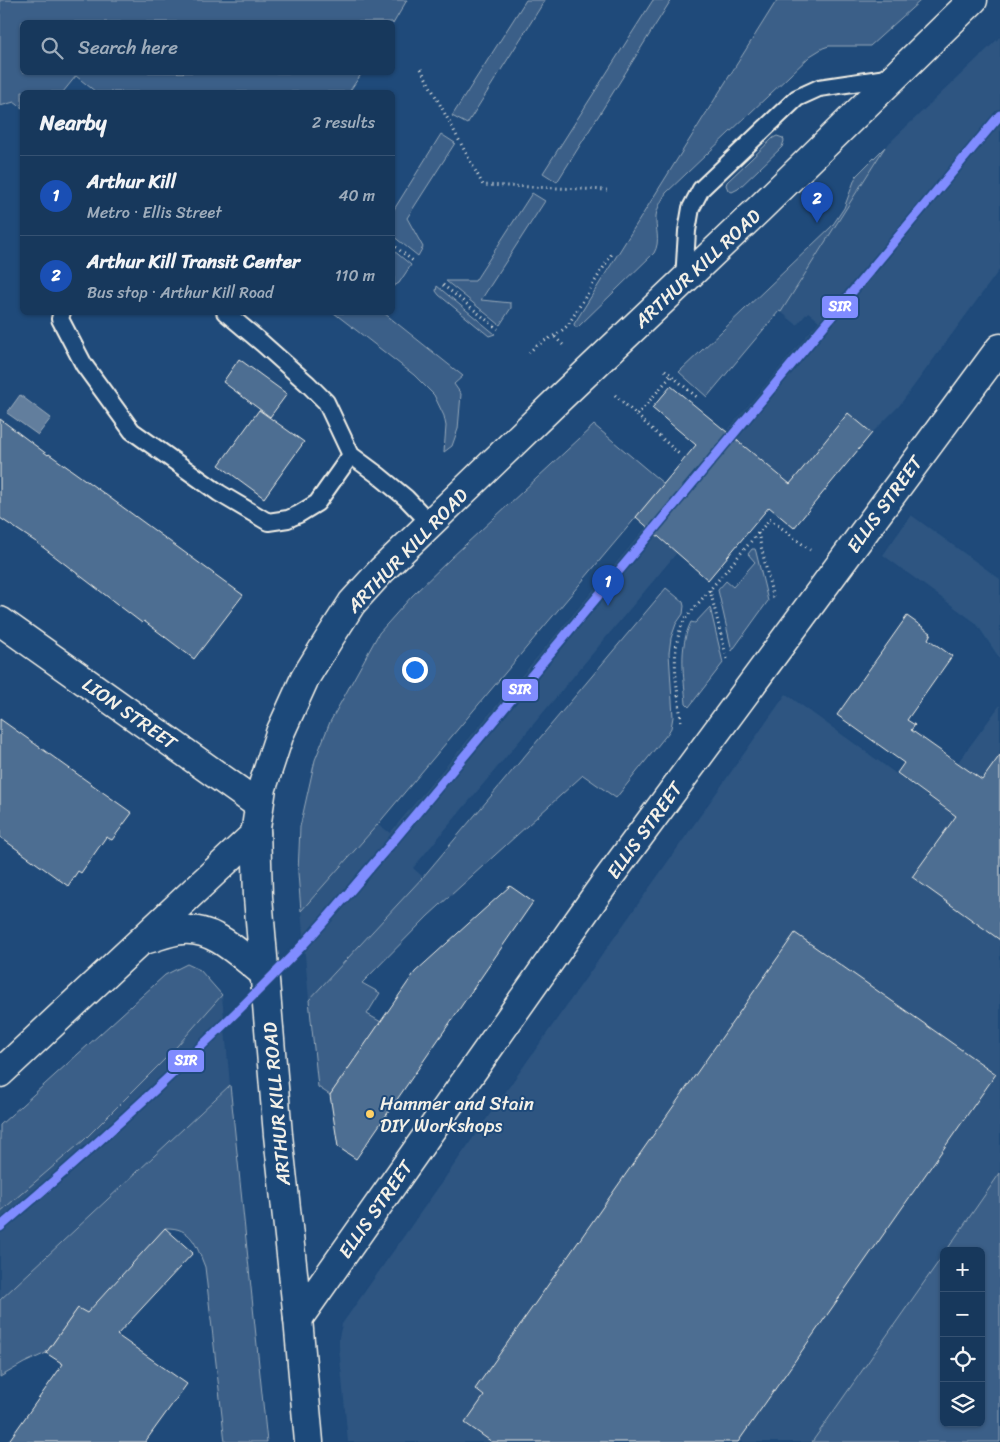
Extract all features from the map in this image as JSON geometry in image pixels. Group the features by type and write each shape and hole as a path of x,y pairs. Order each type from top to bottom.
{"street":[{"name":"ARTHUR KILL ROAD","path":"309,1442 278,1135 258,897 256,833 259,805 262,788 280,733 306,678 329,638 352,603 382,570 759,209 973,0"},
{"name":"ELLIS STREET","path":"298,1319 607,880 1000,348"},
{"name":"LION STREET","path":"0,621 259,805"},
{"path":"0,1073 256,833"},
{"path":"140,942 181,930 201,931 219,938 265,974"}],"lane":[{"path":"684,280 687,232 691,208 701,190 797,98 819,88 895,76"},
{"path":"61,315 60,319 84,365 132,431 219,493 268,522 288,519 317,503 351,456"},
{"path":"229,315 262,342 326,402 351,456 406,498 430,523"}],"path":[{"path":"421,69 483,185 607,190"},
{"path":"395,246 413,261"},
{"path":"529,353 535,347 562,332 574,319 613,252"},
{"path":"443,285 498,329"},
{"path":"555,337 563,346"},
{"path":"665,370 698,399"},
{"path":"637,415 671,376"},
{"path":"615,395 679,454"},
{"path":"681,726 675,659 676,642 685,619 770,519 810,551"},
{"path":"758,533 774,601"},
{"path":"710,590 728,662"}],"shaded area":[{"path":"0,0 407,0 395,21 20,20 20,75 361,75 350,90 94,90 76,76 65,90 20,90 20,106 14,102 0,106"},
{"path":"526,0 545,0 467,124 452,116"},
{"path":"653,0 671,0 557,182 543,173"},
{"path":"777,0 921,0 870,46 829,46 810,56 666,193 657,213 657,239 654,253 578,327 575,327 574,324"},
{"path":"1000,37 1000,269 899,406 872,433 848,413 790,485 711,512 413,868 423,877 309,1000 301,911 378,824 390,833 819,321 808,312 797,325 781,312 885,147"},
{"path":"441,134 455,143 407,218 423,247 418,256 395,238 395,208"},
{"path":"777,136 783,138 782,147 738,189 732,192 728,190 727,182"},
{"path":"885,147 781,312 779,311 707,397 679,372 832,226 844,208 856,176"},
{"path":"532,193 545,201 481,300 511,303 511,308 500,325 446,281 475,281"},
{"path":"395,252 411,265 399,283 395,285"},
{"path":"437,286 495,334 489,336 439,295 436,291"},
{"path":"337,315 387,315 463,376 454,384 461,394 458,429 452,446 444,452 446,426 444,416 434,395 414,375"},
{"path":"20,395 51,418 38,435 7,413"},
{"path":"594,425 664,484 378,824 301,911 298,873 300,827 315,760 330,722 379,633 412,596 451,558"},
{"path":"911,515 1000,579 1000,659 976,623 883,555"},
{"path":"752,549 755,549 756,552 768,601 732,651 718,590 726,581 733,587 755,562 748,554"},
{"path":"666,588 683,602 684,606 683,614 676,624 671,638 669,653 673,717 668,733 616,798 583,775 428,916 362,983 380,993 367,1014 381,1022 330,1095 318,1087 309,1000 423,877"},
{"path":"710,607 723,663 689,707 686,704 683,673 684,642 691,622 695,623"},
{"path":"786,694 931,799 1000,705 1000,1173 949,1247 940,1247 940,1260 812,1442 348,1442 339,1347 342,1324"},
{"path":"187,964 200,970 222,995 171,1053 84,1140 0,1212 0,1125 165,975"},
{"path":"222,995 230,1085 0,1300 0,1212 84,1140 171,1053"},
{"path":"230,1085 267,1442 225,1442 205,1267 192,1239 187,1234 174,1228 165,1228 89,1315 78,1308 46,1353 0,1377 0,1300"},
{"path":"1000,1173 1000,1442 812,1442 940,1260 940,1427 985,1427 985,1247 949,1247"}],"building":[{"path":"239,359 287,394 270,417 223,382"},
{"path":"671,386 790,484 848,413 872,433 794,528 769,507 708,580 636,517 696,445 652,408"},
{"path":"259,410 304,442 264,498 219,465"},
{"path":"0,419 243,595 194,659 144,621 142,623 36,542 0,518"},
{"path":"907,616 931,633 928,639 952,656 907,720 915,725 911,730 982,780 1000,755 1000,940 912,877 956,816 897,773 904,763 837,715"},
{"path":"0,719 132,813 112,840 106,837 81,873 78,871 68,886 0,837"},
{"path":"510,886 533,902 356,1159 338,1147 330,1095 415,972"},
{"path":"795,933 996,1074 738,1442 492,1442 465,1423 484,1396 475,1389"},
{"path":"165,1228 193,1253 117,1335 187,1384 145,1442 8,1442 63,1364 46,1353 78,1308 87,1313"}],"transit line":[{"name":"SIR","path":"0,1227 77,1161 189,1058 321,926 1000,115"}],"place":[{"name":"Arthur Kill Transit Center","path":"817,223"},
{"name":"Arthur Kill","path":"608,606"},
{"name":"Hammer and Stain DIY Workshops","path":"370,1114"}]}
